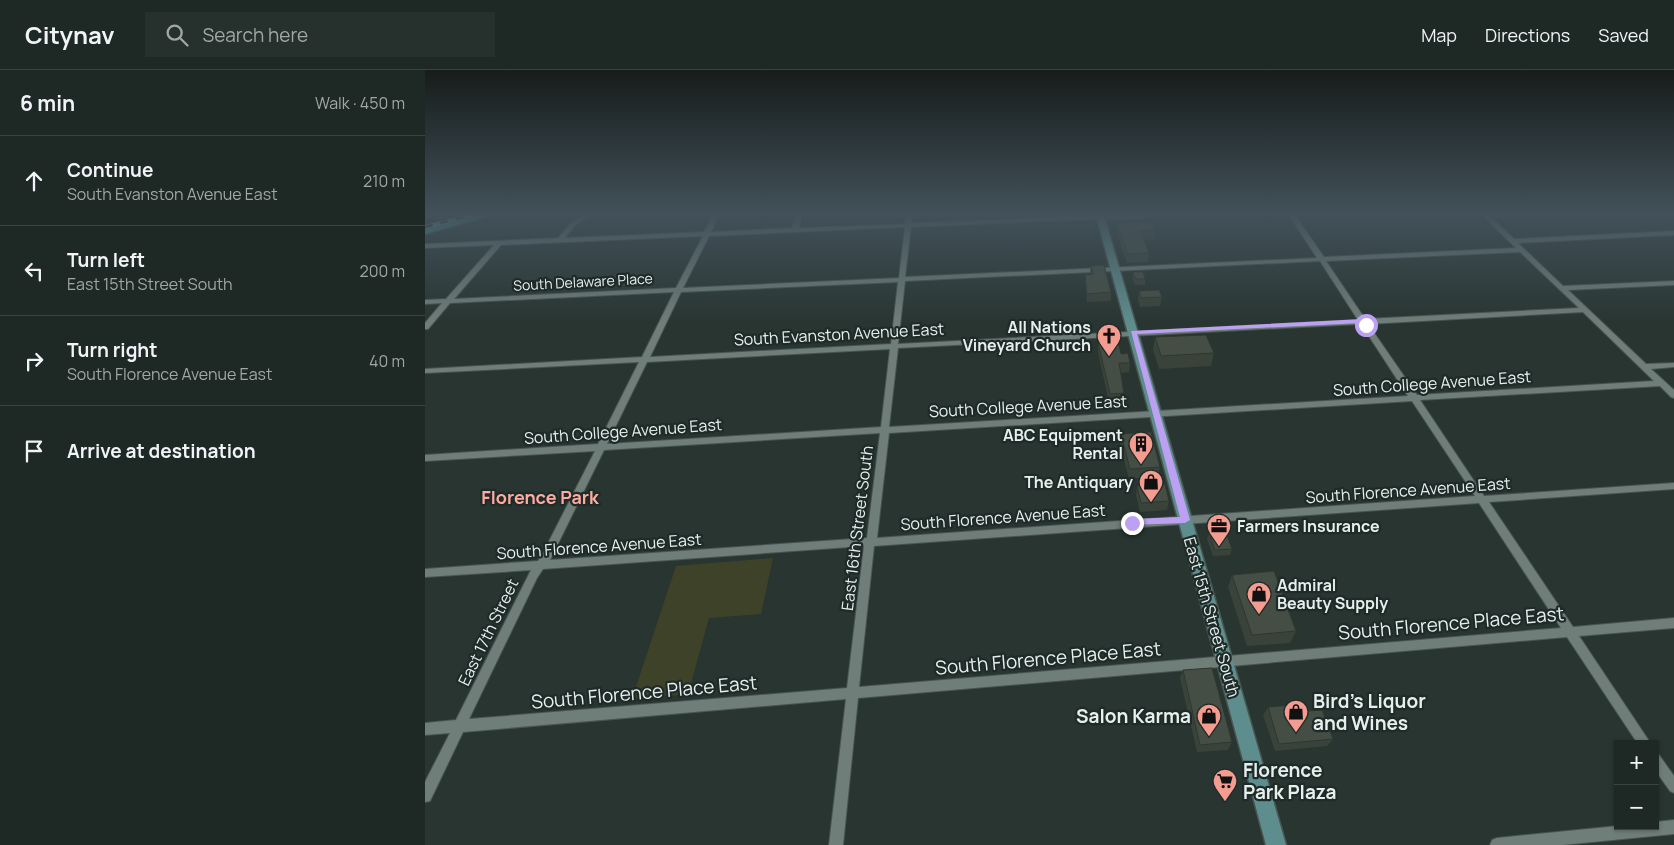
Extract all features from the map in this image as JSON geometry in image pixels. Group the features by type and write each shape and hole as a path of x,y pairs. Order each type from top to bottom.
{"main road":[{"name":"East 15th Street South","path":"1110,251 1276,845"}],"street":[{"path":"425,327 491,251"},
{"name":"East 17th Street","path":"425,796 540,565 547,556 698,251"},
{"name":"East 16th Street South","path":"836,845 868,550 904,251"},
{"path":"1316,251 1642,740"},
{"name":"South Delaware Place","path":"425,302 1495,251"},
{"path":"1522,251 1674,394"},
{"path":"1562,288 1674,283"},
{"name":"South Evanston Avenue East","path":"425,371 1585,310"},
{"path":"1645,367 1674,365"},
{"name":"South College Avenue East","path":"425,458 1662,383"},
{"name":"South Florence Avenue East","path":"425,573 1674,486"},
{"name":"South Florence Place East","path":"425,729 1674,624"},
{"path":"1659,765 1674,787"},
{"path":"1497,845 1674,827"}],"green space":[{"path":"773,558 761,614 709,618 688,694 632,699 676,566"}],"building":[{"path":"1127,251 1148,251 1149,253 1128,254"},
{"path":"1104,265 1111,292 1087,294 1085,275 1093,274 1091,266"},
{"path":"1133,272 1143,272 1145,279 1136,279"},
{"path":"1159,290 1162,297 1141,298 1139,291"},
{"path":"1206,335 1214,353 1161,356 1155,337"},
{"path":"1118,341 1121,354 1128,353 1130,363 1119,363 1124,393 1110,394 1098,342"},
{"name":"ABC Equipment Rental","path":"1151,432 1160,467 1130,469 1121,434"},
{"path":"1165,484 1169,501 1141,503 1137,486"},
{"path":"1226,532 1232,549 1215,550 1209,533"},
{"name":"Admiral Beauty Supply","path":"1274,571 1296,631 1252,635 1232,575"},
{"path":"1212,668 1232,742 1200,745 1183,670"},
{"name":"Bird's Liquor and Wines","path":"1292,705 1294,712 1322,710 1333,739 1279,744 1268,707"}],"place":[{"name":"All Nations Vineyard Church","path":"1109,357"},
{"name":"ABC Equipment Rental","path":"1141,465"},
{"name":"The Antiquary","path":"1151,503"},
{"name":"Farmers Insurance","path":"1219,547"},
{"name":"Admiral Beauty Supply","path":"1259,615"},
{"name":"Bird's Liquor and Wines","path":"1296,733"},
{"name":"Salon Karma","path":"1209,737"},
{"name":"Florence Park Plaza","path":"1225,802"}],"district":[{"name":"Florence Park","path":"540,498"}],"route":[{"path":"1132,523 1185,520 1133,333 1363,321 1366,325"}]}
